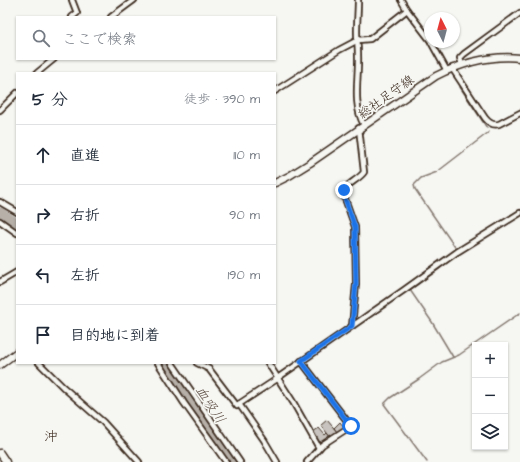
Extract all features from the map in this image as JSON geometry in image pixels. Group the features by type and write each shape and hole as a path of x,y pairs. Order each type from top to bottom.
{"main road":[{"name":"総社足守線","path":"276,182 296,172 425,83 449,70 462,65 496,58 520,58"},
{"path":"0,365 16,353"},
{"path":"0,452 6,462"}],"street":[{"path":"72,0 77,12 73,16"},
{"path":"112,16 134,0"},
{"path":"352,326 356,284 355,227 343,193 345,188 364,172 362,127 358,99 358,0"},
{"path":"401,0 424,32"},
{"path":"276,90 339,50 358,40 370,39 407,10"},
{"path":"462,65 460,58 464,54 520,13"},
{"path":"435,48 449,70 490,124 499,124 520,113"},
{"path":"38,72 53,60"},
{"path":"0,110 16,94"},
{"path":"0,202 16,211"},
{"path":"199,364 209,369 237,406 457,252 520,213"},
{"path":"0,221 16,232"},
{"path":"0,282 16,273"},
{"path":"301,361 351,426 322,445 307,462"},
{"path":"40,364 63,387 103,422 139,462"},
{"path":"159,364 226,462"},
{"path":"173,364 240,462"},
{"path":"269,364 293,402 319,448"},
{"path":"239,404 277,462"}],"building":[{"path":"327,420 338,433 330,437 321,425"},
{"path":"340,422 344,427 338,433 334,428"},
{"path":"319,428 325,435 327,433 330,437 319,444 311,433"}],"waterway":[{"path":"419,22 424,28"},
{"path":"436,48 445,62"},
{"path":"460,87 487,128"},
{"path":"457,250 415,189 414,185 421,178 437,172 489,132"},
{"name":"血吸川","path":"0,212 16,222"},
{"path":"453,357 432,322 410,290 459,253"},
{"path":"427,462 384,404 390,398 442,362 459,355 520,313"},
{"name":"血吸川","path":"166,364 232,462"}],"district":[{"name":"沖","path":"51,437"}],"route":[{"path":"344,190 343,193 346,204 355,227 356,284 352,326 301,361 351,426"}]}
